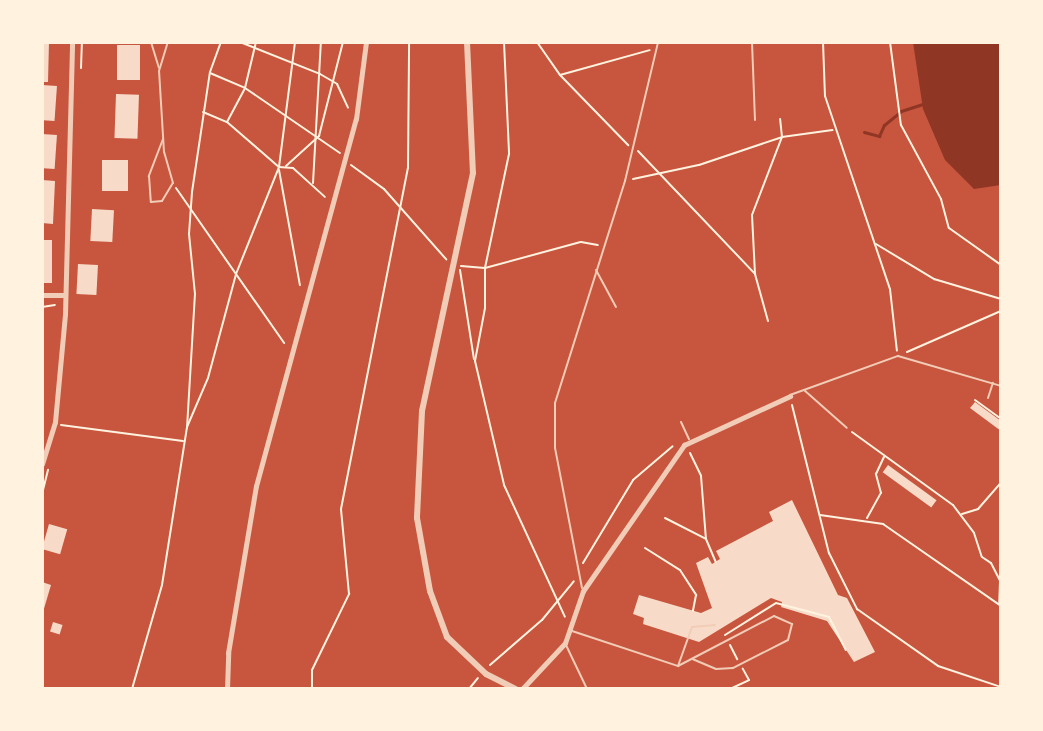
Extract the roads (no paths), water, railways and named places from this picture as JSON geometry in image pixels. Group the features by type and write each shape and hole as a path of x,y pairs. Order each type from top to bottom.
{"street":[{"path":"42,464 55,422 63,295 72,42"},
{"path":"227,689 228,653 256,486 356,119 366,42"},
{"path":"467,42 475,139 455,265 421,420 417,518 439,620 458,653 483,672 515,689"},
{"path":"42,295 63,295"},
{"path":"522,689 565,644 583,591 689,439 790,396"}],"lane":[{"path":"151,42 159,71 163,139 173,183 162,201 151,202 149,176 163,139"},
{"path":"159,71 168,42"},
{"path":"583,591 555,448 555,403 625,181 658,42"},
{"path":"752,42 756,120"},
{"path":"596,270 616,307"},
{"path":"790,396 898,356 1001,386"},
{"path":"988,398 993,383"},
{"path":"804,390 847,428"},
{"path":"681,422 689,439"},
{"path":"571,631 678,666 774,616 792,624 788,640 733,668 716,669 693,659"},
{"path":"678,666 692,627 715,625"},
{"path":"565,644 587,689"}],"waterway":[{"path":"864,132 879,136 884,125 901,111 922,104"}]}
